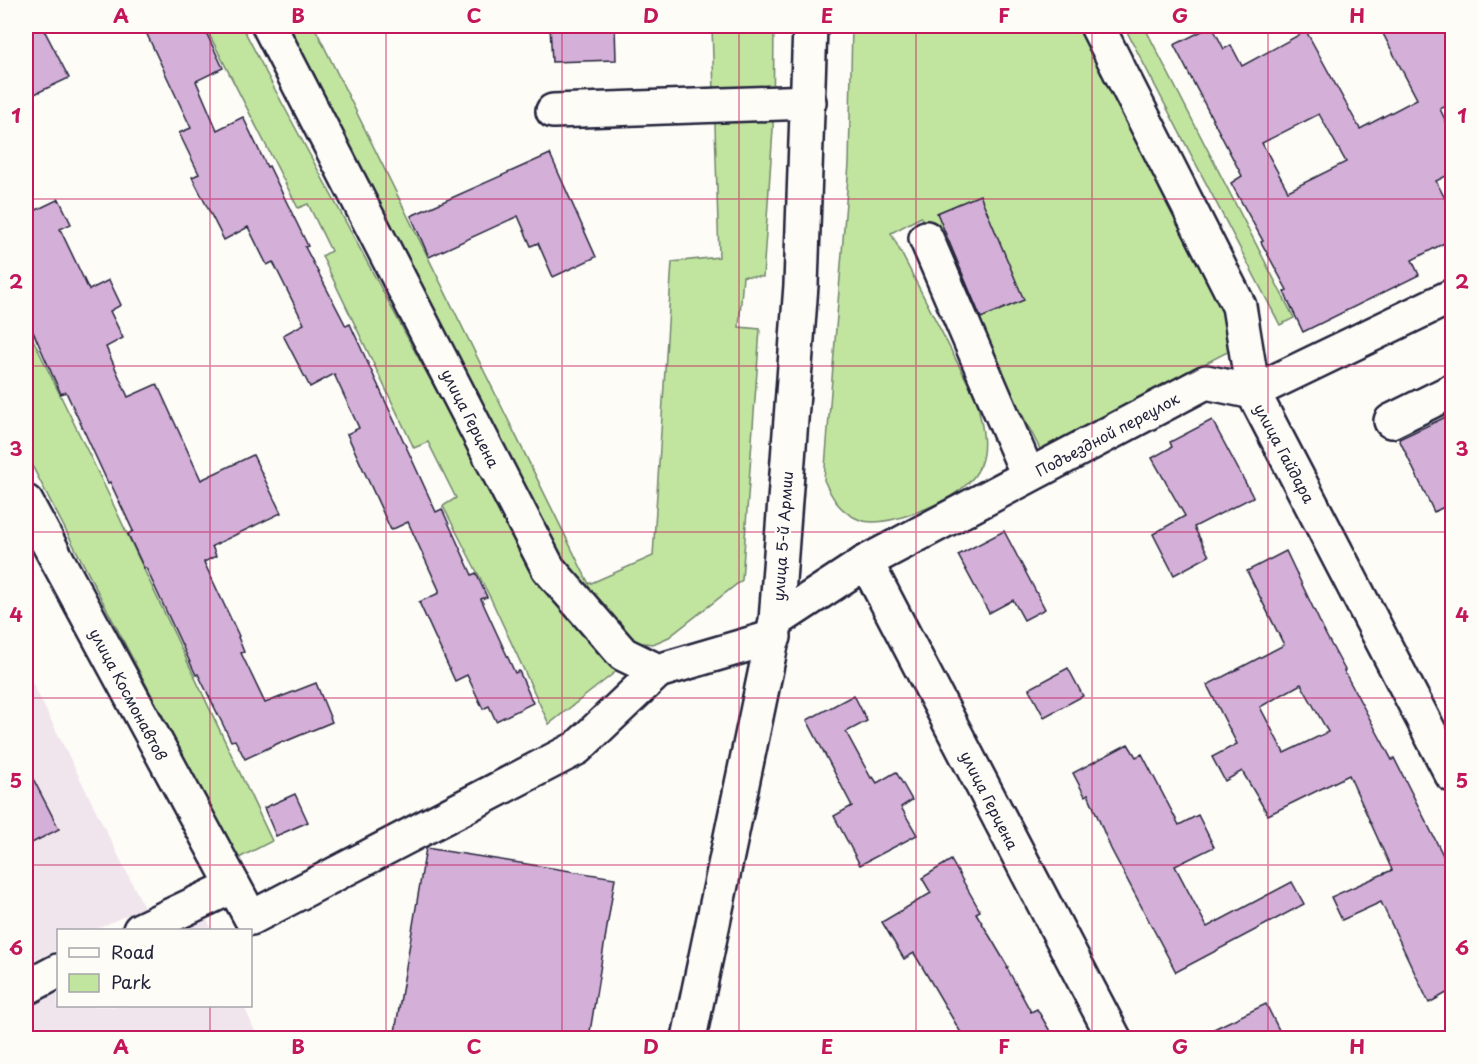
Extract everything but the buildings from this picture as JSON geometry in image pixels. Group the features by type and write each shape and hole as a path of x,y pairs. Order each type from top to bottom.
{"street":[{"name":"улица Герцена","path":"270,26 548,568 623,654 658,671"},
{"name":"улица 5-й Армии","path":"690,1038 775,629 801,285 810,26"},
{"name":"улица Гайдара","path":"1097,26 1239,306 1253,392 1452,775"},
{"path":"553,111 809,102"},
{"path":"926,238 1028,475"},
{"path":"1253,392 1452,297"},
{"name":"Подъездной переулок","path":"775,629 866,562 1206,382 1253,392"},
{"path":"1391,421 1452,391"},
{"name":"улица Космонавтов","path":"26,502 250,918 577,748 658,671"},
{"name":"улица Герцена","path":"866,562 1114,1038"},
{"path":"658,671 775,629"},
{"path":"142,929 233,886"},
{"path":"26,988 57,972"}],"shaded area":[{"path":"26,670 144,907 97,929 57,929 57,950 26,965"},
{"path":"206,917 212,929 182,929"},
{"path":"57,993 57,1007 244,1007 258,1038 26,1038 26,1009"}],"green space":[{"path":"205,26 242,26 427,374 547,586 618,670 549,724 491,599 443,506 456,498 428,442 414,448 322,256 331,251 308,204 298,208"},
{"path":"278,26 314,26 589,584 653,556 672,262 719,257 712,26 774,26 773,129 763,277 743,276 739,327 760,329 742,580 669,637 653,644 635,642 569,587"},
{"path":"852,26 1077,26 1243,344 1040,449 921,217 891,233 977,401 983,433 980,465 972,479 960,490 912,514 870,522 853,517 842,509 824,480 849,164"},
{"path":"1124,26 1144,26 1294,318 1280,325"},
{"path":"26,325 272,841 237,859 26,454"}]}
